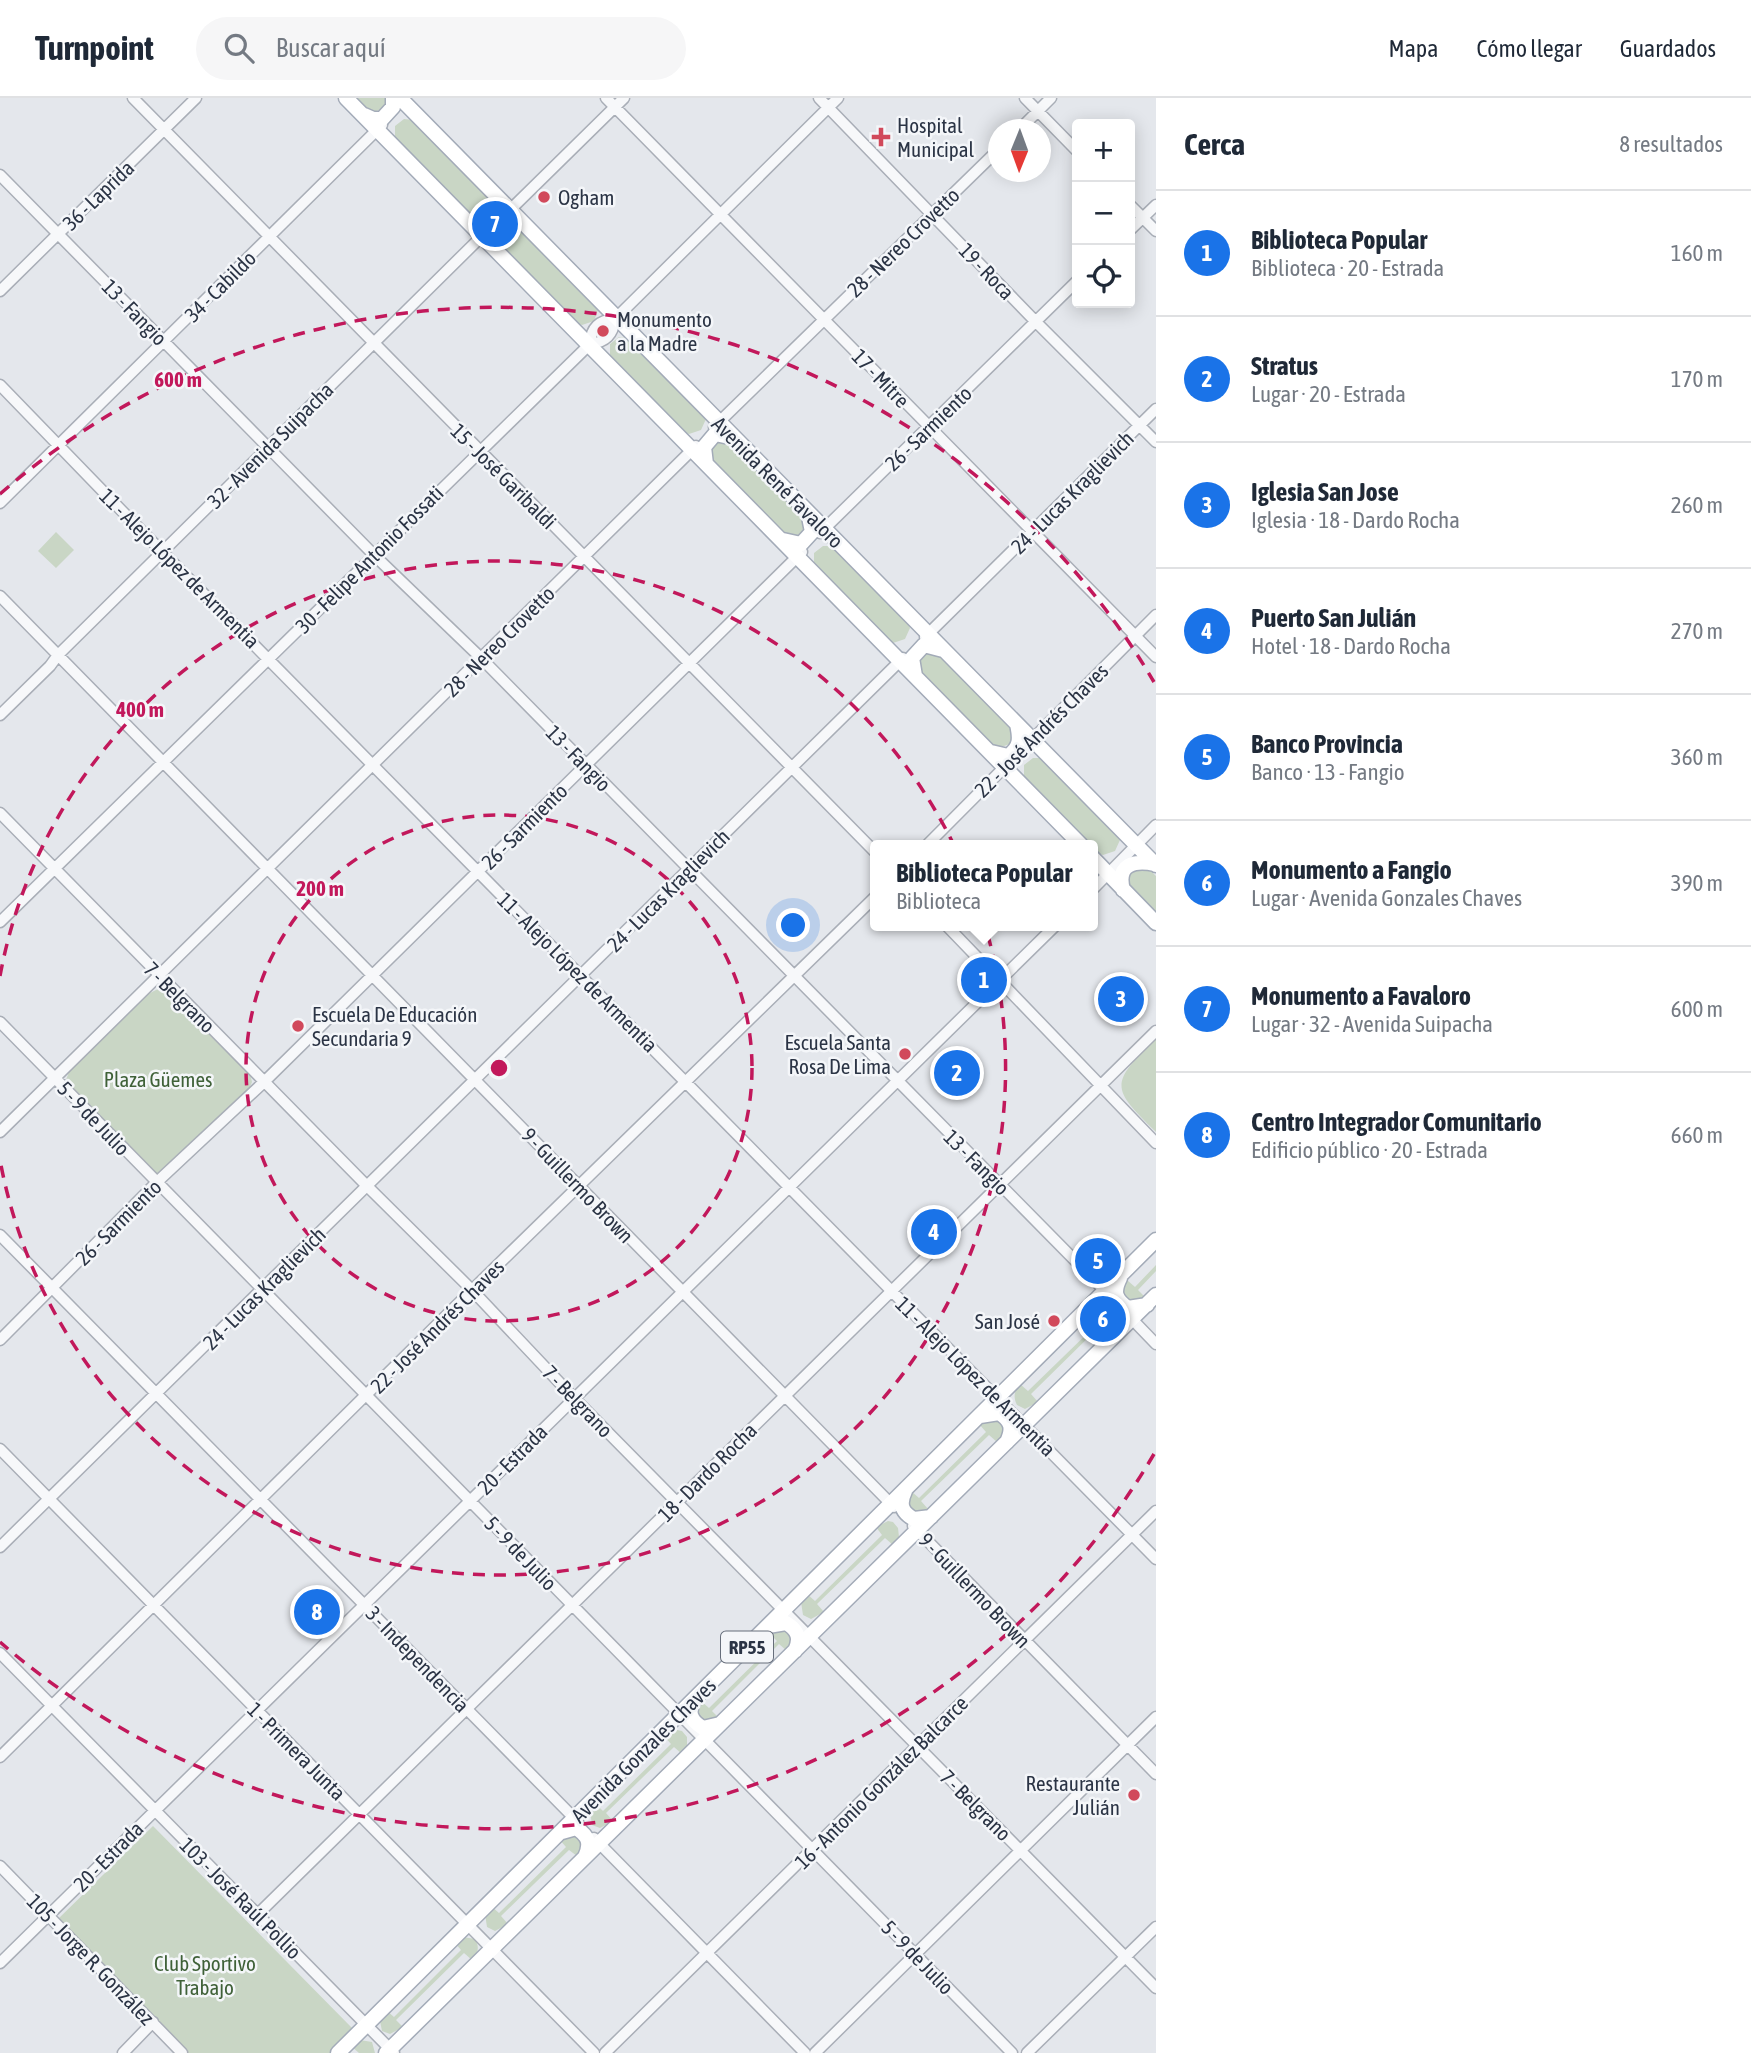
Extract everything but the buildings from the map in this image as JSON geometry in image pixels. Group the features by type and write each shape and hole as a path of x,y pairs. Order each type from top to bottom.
{"main road":[{"name":"Avenida René Favaloro","path":"346,98 1076,840"},
{"name":"Avenida René Favaloro","path":"401,99 1155,865"},
{"path":"363,115 382,119 401,99"},
{"path":"706,464 704,447 709,439 715,434 735,438"},
{"path":"781,540 801,544 807,539 812,531 808,512"},
{"path":"915,676 912,658 917,650 924,645 944,650"},
{"path":"990,752 1008,756 1015,751 1020,743 1017,724"},
{"path":"1124,890 1121,881 1129,864 1140,861 1155,865"},
{"path":"1098,862 1156,923"},
{"name":"Avenida Gonzales Chaves","path":"338,2053 1156,1240"},
{"path":"1120,1277 1115,1296 1121,1303 1128,1308 1151,1300"},
{"name":"Avenida Gonzales Chaves","path":"390,2052 1151,1300"},
{"path":"980,1416 999,1413 1006,1417 1012,1424 1006,1444"},
{"path":"906,1490 901,1499 901,1508 906,1515 914,1520 932,1517"},
{"path":"768,1626 786,1623 793,1627 799,1635 799,1643 794,1652"},
{"path":"695,1698 690,1707 690,1716 695,1723 702,1728 721,1724"},
{"path":"560,1832 576,1829 583,1833 589,1840 589,1849 584,1858"}],"street":[{"name":"15 - José Garibaldi","path":"133,98 870,847"},
{"name":"36 - Laprida","path":"0,291 197,98"},
{"name":"17 - Mitre","path":"606,98 1156,657"},
{"name":"32 - Avenida Suipacha","path":"0,716 163,550 482,236 502,229 510,210 624,98"},
{"name":"19 - Roca","path":"819,98 1156,442"},
{"path":"615,319 604,320 596,325 590,344 609,338 615,319 838,98"},
{"path":"1025,98 1072,146"},
{"path":"1030,119 1051,98"},
{"name":"34 - Cabildo","path":"0,503 377,130 401,99"},
{"name":"28 - Nereo Crovetto","path":"0,1132 823,319 988,160"},
{"name":"13 - Fangio","path":"0,175 374,555 481,658 688,870 795,975 1156,1344"},
{"path":"1135,225 1156,205"},
{"name":"32 - Avenida Suipacha","path":"482,236 490,217 510,210"},
{"path":"1135,210 1156,231"},
{"name":"26 - Sarmiento","path":"0,1340 157,1182 264,1082 1072,286"},
{"name":"30 - Felipe Antonio Fossati","path":"0,922 590,344"},
{"name":"11 - Alejo López de Armentia","path":"0,385 1156,1559"},
{"name":"24 - Lucas Kraglievich","path":"0,1547 1156,409"},
{"name":"9 - Guillermo Brown","path":"0,596 1156,1774"},
{"name":"22 - José Andrés Chaves","path":"932,840 1156,615"},
{"name":"32 - Avenida Suipacha","path":"0,706 45,662 58,655"},
{"name":"7 - Belgrano","path":"0,813 1156,1988"},
{"path":"1098,885 1156,825"},
{"name":"22 - José Andrés Chaves","path":"0,1757 472,1290 870,902"},
{"path":"952,931 1156,1143"},
{"name":"20 - Estrada","path":"0,1963 1050,931"},
{"name":"5 - 9 de Julio","path":"0,1022 1012,2053"},
{"name":"18 - Dardo Rocha","path":"258,1914 1156,1031"},
{"name":"3 - Independencia","path":"0,1235 805,2053"},
{"name":"1 - Primera Junta","path":"0,1449 594,2053"},
{"name":"16 - Antonio González Balcarce","path":"605,2053 1156,1511"},
{"name":"103 - José Raúl Pollio","path":"0,1653 367,2025 390,2052"},
{"path":"815,2053 1156,1717"},
{"name":"105 - Jorge R. González","path":"0,1866 183,2053"},
{"path":"1027,2053 1156,1927"},
{"path":"123,2053 153,2022"}],"green space":[{"path":"354,98 388,98 384,108 371,111"},
{"path":"404,119 414,120 487,194 491,201 486,212 474,216 468,214 395,140 395,126"},
{"path":"511,228 522,228 595,303 598,310 594,321 582,325 575,323 503,249 503,235"},
{"path":"619,337 629,338 702,412 706,419 701,430 689,434 683,432 610,358 610,344"},
{"path":"720,440 730,440 804,515 806,527 802,533 784,535 711,461 711,447"},
{"path":"56,532 74,550 56,568 38,551"},
{"path":"823,546 833,546 907,621 910,628 905,639 893,643 887,641 814,567 814,553"},
{"path":"928,651 938,652 1011,726 1014,738 1010,744 998,748 991,746 919,672 919,658"},
{"path":"1033,758 1043,758 1116,833 1120,840 1115,851 1103,855 1098,853 1098,840 1084,840 1024,779 1024,765"},
{"path":"1147,867 1156,876 1156,916 1128,887 1128,873 1132,869"},
{"name":"Plaza Güemes","path":"158,989 170,993 250,1074 252,1082 249,1089 167,1170 157,1174 71,1089 66,1080 70,1069 146,995"},
{"path":"1156,1039 1156,1132 1130,1105 1121,1086 1130,1066"},
{"path":"1156,1265 1156,1271 1138,1290 1145,1297 1136,1303 1123,1301 1123,1284 1127,1280 1135,1287"},
{"path":"1107,1311 1112,1318 1112,1327 1106,1335 1098,1328 1031,1394 1038,1402 1025,1409 1017,1405 1015,1394 1020,1384 1028,1391 1096,1325 1089,1317"},
{"path":"997,1418 1002,1425 1003,1434 997,1442 989,1435 921,1501 928,1509 915,1516 905,1499 911,1491 919,1498 986,1432 979,1424"},
{"path":"888,1521 898,1528 899,1537 893,1545 885,1538 817,1604 824,1612 811,1619 803,1615 801,1602 807,1594 815,1601 882,1535 876,1527"},
{"path":"788,1628 793,1640 787,1651 779,1644 712,1711 719,1718 701,1724 695,1708 701,1701 709,1708 777,1641 770,1634 773,1630"},
{"path":"677,1730 687,1737 687,1746 682,1754 674,1747 606,1813 613,1821 600,1828 592,1825 590,1811 596,1804 603,1811 671,1744 664,1736"},
{"name":"Club Sportivo Trabajo","path":"153,1826 354,2030 330,2053 187,2053 57,1920"},
{"path":"563,1835 580,1835 583,1849 577,1856 569,1850 501,1916 508,1924 495,1931 487,1927 485,1914 491,1906 499,1913 566,1847 559,1839"},
{"path":"463,1937 475,1939 477,1942 478,1950 472,1960 464,1953 396,2020 403,2027 390,2034 382,2031 380,2021 386,2010 394,2017 461,1950 455,1943"},
{"path":"360,2040 372,2042 375,2053 359,2053 351,2046"}],"place":[{"name":"Hospital Municipal","path":"881,137"},
{"name":"Ogham","path":"544,197"},
{"name":"Monumento a Favaloro","path":"495,224"},
{"name":"Monumento a la Madre","path":"603,331"},
{"name":"Biblioteca Popular","path":"984,980"},
{"name":"Iglesia San Jose","path":"1121,999"},
{"name":"Escuela De Educación Secundaria 9","path":"298,1026"},
{"name":"Escuela Santa Rosa De Lima","path":"905,1054"},
{"name":"Stratus","path":"957,1073"},
{"name":"Puerto San Julián","path":"934,1232"},
{"name":"Banco Provincia","path":"1098,1261"},
{"name":"Monumento a Fangio","path":"1103,1319"},
{"name":"San José","path":"1054,1321"},
{"name":"Centro Integrador Comunitario","path":"317,1612"},
{"name":"Restaurante Julián","path":"1134,1795"}]}
